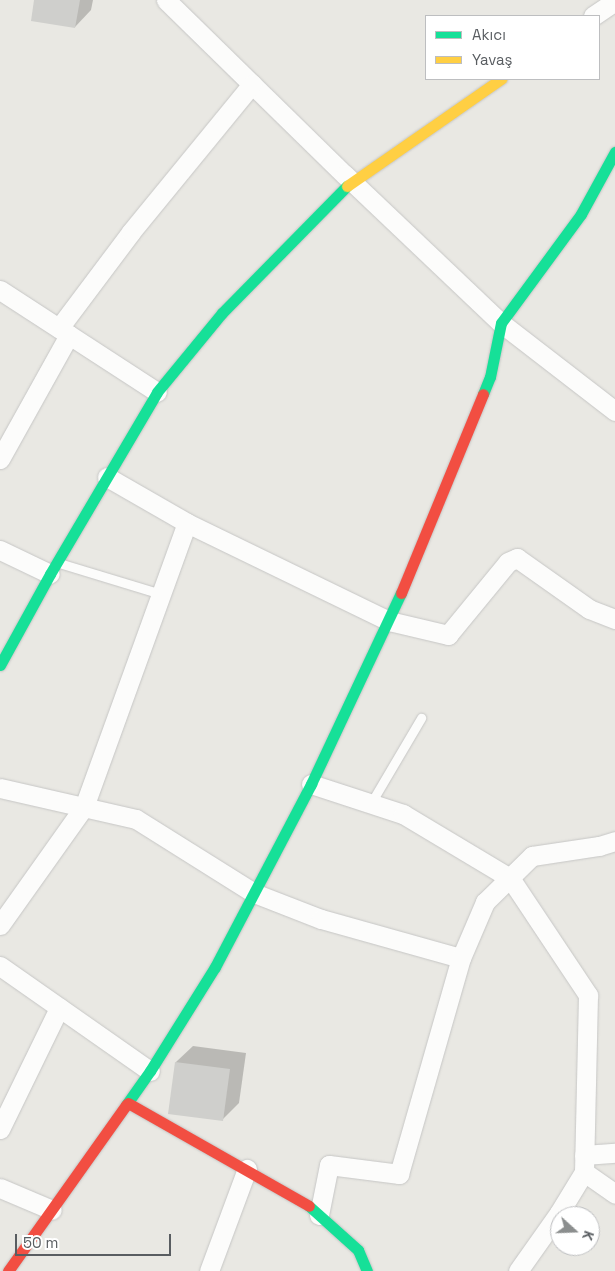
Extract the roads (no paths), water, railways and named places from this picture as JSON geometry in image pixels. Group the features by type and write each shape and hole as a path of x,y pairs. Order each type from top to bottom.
{"street":[{"path":"166,0 501,323 614,409"},
{"path":"594,15 615,1"},
{"path":"0,665 53,568 157,392 222,313 352,181 501,80"},
{"path":"0,459 64,332 131,232 252,84"},
{"path":"8,1271 150,1072 215,967 311,784 389,622 490,377 501,323 580,214 615,152"},
{"path":"0,290 157,392"},
{"path":"108,477 187,523 389,622 448,635 508,562 517,558 589,609 615,619"},
{"path":"0,925 84,808 187,523"},
{"path":"0,550 53,568"},
{"path":"311,784 404,814 510,878 588,994 584,1164 559,1213 518,1271"},
{"path":"0,788 136,819 254,893 321,919 461,958"},
{"path":"319,1215 329,1165 399,1174 461,958 486,902 532,856 599,846 615,841"},
{"path":"0,966 150,1072"},
{"path":"0,1129 59,1008"},
{"path":"128,1103 304,1201 358,1250 367,1271"},
{"path":"584,1164 615,1153"},
{"path":"584,1164 615,1194"},
{"path":"209,1271 247,1169"},
{"path":"0,1188 52,1210"}],"lane":[{"path":"53,568 162,594"},
{"path":"371,803 421,718"}]}
